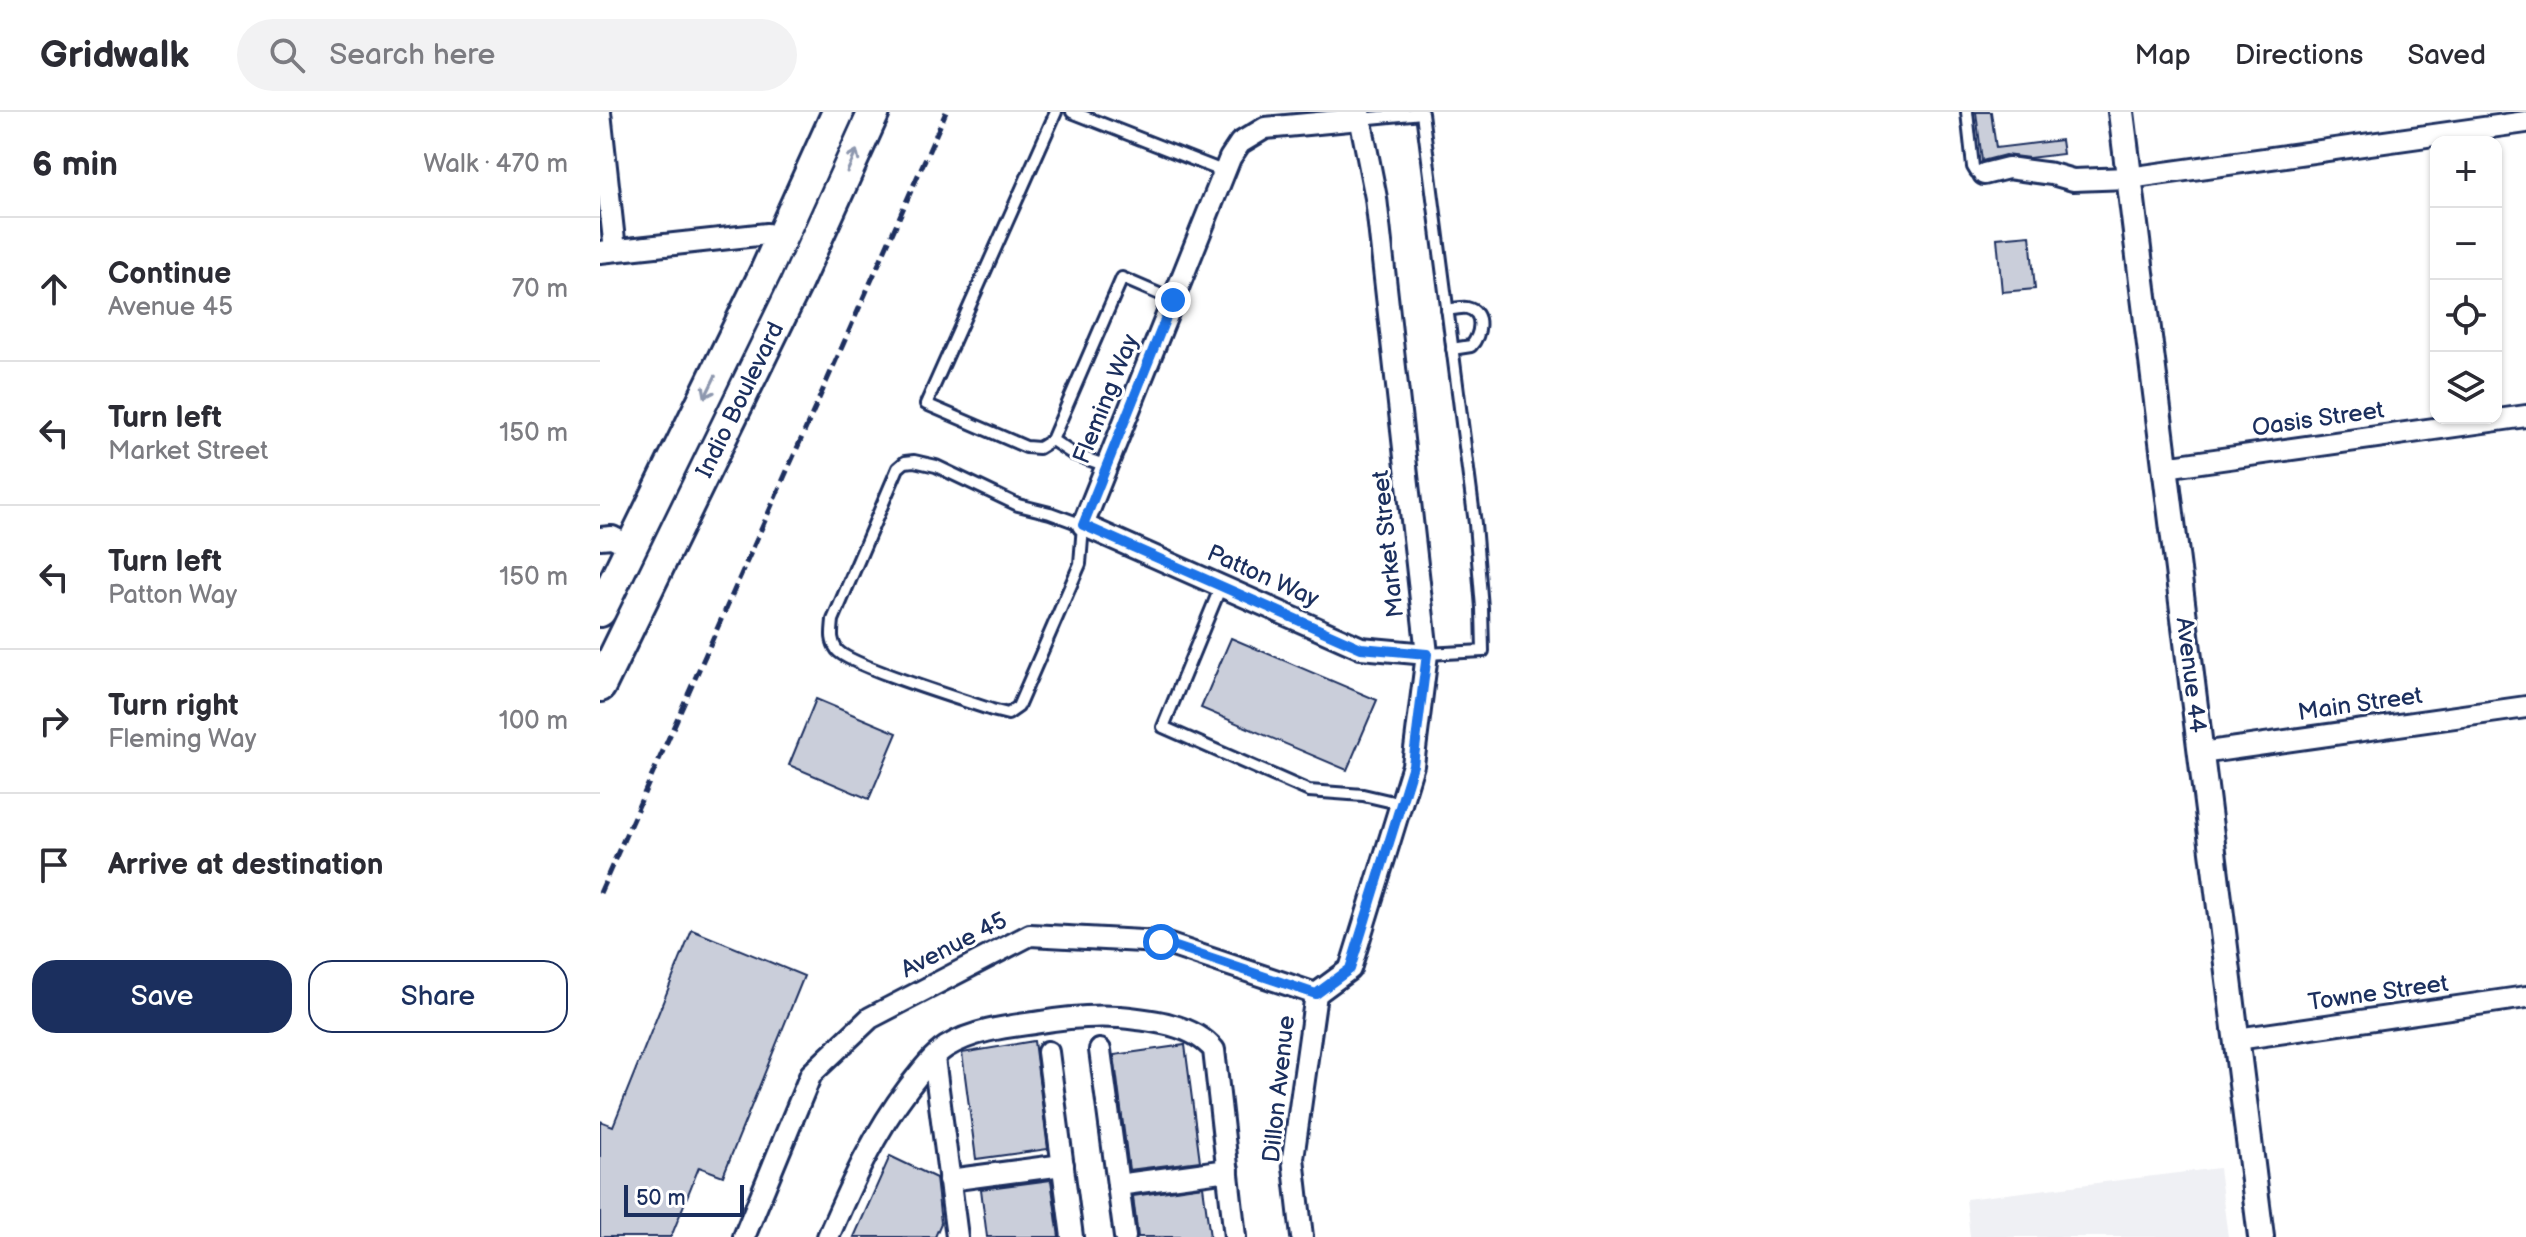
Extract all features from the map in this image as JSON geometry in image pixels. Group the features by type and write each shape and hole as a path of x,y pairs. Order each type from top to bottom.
{"main road":[{"name":"Indio Boulevard","path":"600,686 734,411 873,114"},
{"name":"Indio Boulevard","path":"600,611 780,241 833,115"},
{"path":"734,411 746,359 783,279 786,259 780,241 807,228 832,205"},
{"path":"600,658 636,582 638,564 632,547 658,536 686,511"}],"street":[{"path":"600,112 608,251 767,234 780,241"},
{"name":"Avenue 44","path":"2121,112 2261,1237"},
{"name":"Fleming Way","path":"1083,525 1225,172 1240,143 1265,128 1360,115"},
{"name":"Market Street","path":"1316,994 1350,969 1413,765 1427,654 1376,198 1360,115"},
{"path":"1984,174 2008,168 2073,180 2129,178 2526,122"},
{"name":"Oasis Street","path":"2165,467 2526,416"},
{"name":"Patton Way","path":"1083,525 1361,648 1427,654"},
{"path":"600,538 612,537 632,547"},
{"name":"Main Street","path":"2201,753 2526,707"},
{"name":"Avenue 45","path":"744,1237 811,1074 870,1018 1030,935 1161,942 1316,994"},
{"name":"Dillon Avenue","path":"1302,1237 1293,1158 1316,994"},
{"name":"Towne Street","path":"2237,1039 2526,997"},
{"path":"828,1237 860,1166 887,1117 924,1067 945,1048 965,1037 993,1029 1098,1015 1177,1027 1205,1039 1214,1050 1235,1237"},
{"path":"1100,1050 1125,1237"},
{"path":"1048,1052 1072,1237"},
{"path":"934,1058 957,1237"},
{"path":"949,1180 1063,1165"},
{"path":"1118,1185 1228,1170"}],"lane":[{"path":"1056,112 926,404 1026,447 1039,448 1052,440 1122,278 1173,300"},
{"path":"1072,112 1225,172"},
{"path":"1967,112 1973,167 1976,172 1984,174"},
{"path":"1360,115 1422,113 1475,524 1483,651 1427,654"},
{"path":"1447,310 1467,308 1475,312 1480,322 1481,330 1471,346 1452,349"},
{"path":"1052,440 1073,454 1107,466"},
{"path":"905,462 936,466 1018,505 1083,525 1080,564 1018,707 1008,714 886,674 839,653 831,640 833,620 898,468 905,462"},
{"path":"1221,586 1163,727 1309,791 1363,795 1402,804"}],"shaded area":[{"path":"2219,1168 2228,1237 1970,1237 1966,1199"}],"building":[{"path":"1976,112 1991,112 1996,148 2061,140 2063,154 2029,158 2005,155 1982,161"},
{"path":"2030,235 2035,289 2002,292 1997,238"},
{"path":"1231,638 1377,700 1347,770 1201,708"},
{"path":"816,699 897,733 869,799 789,765"},
{"path":"692,930 804,976 723,1176 699,1167 671,1237 600,1237 600,1121 613,1126"},
{"path":"1034,1041 1048,1149 976,1159 962,1053"},
{"path":"1185,1045 1200,1161 1129,1170 1114,1055"},
{"path":"890,1156 936,1178 941,1223 935,1237 854,1237"},
{"path":"1051,1180 1059,1237 987,1237 981,1189"},
{"path":"1203,1186 1210,1237 1138,1237 1133,1196"}],"railway":[{"path":"600,893 946,112"}],"route":[{"path":"1161,942 1316,994 1350,969 1413,765 1427,654 1361,648 1083,525 1173,300"}]}
